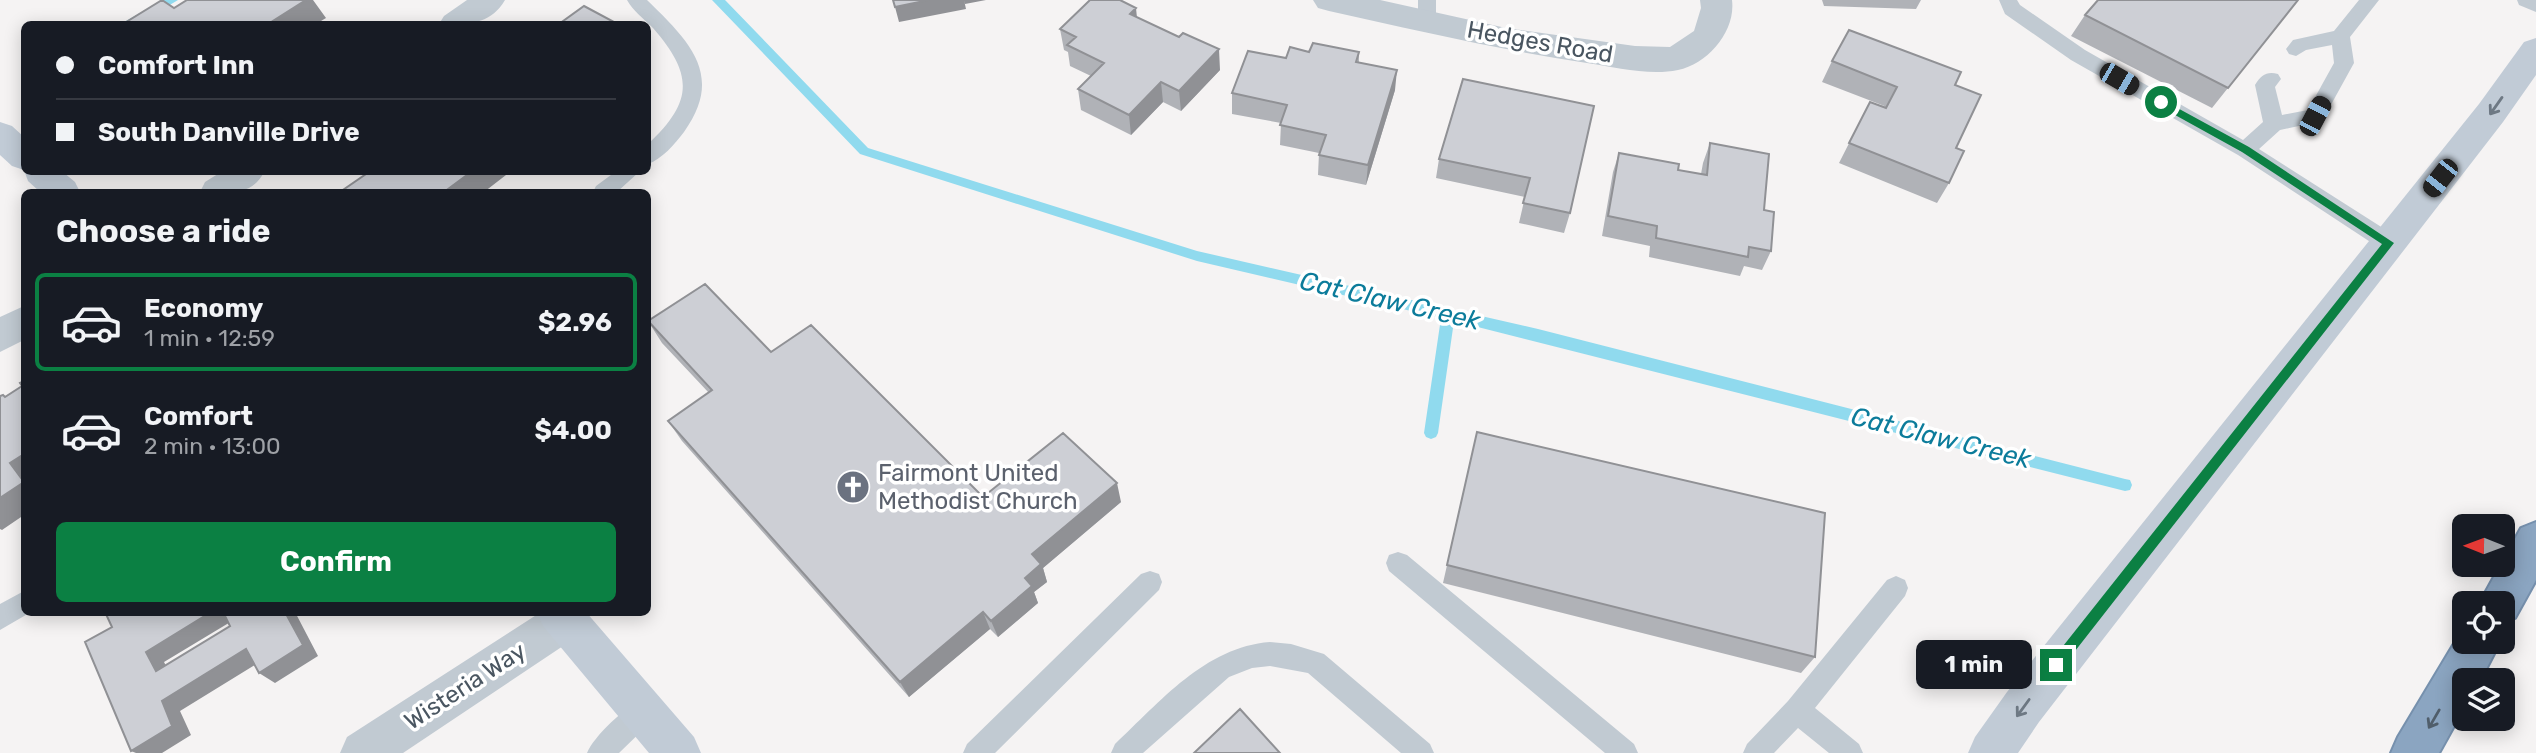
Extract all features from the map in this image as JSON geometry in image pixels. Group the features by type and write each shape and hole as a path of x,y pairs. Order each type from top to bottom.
{"highway":[{"path":"2507,591 2536,541"},
{"path":"2414,753 2471,654"}],"main road":[{"path":"1992,753 2023,707 2491,113 2536,50"},
{"path":"0,135 21,154"},
{"path":"43,175 60,189"},
{"path":"562,616 678,753"}],"street":[{"path":"459,21 489,0"},
{"name":"Hedges Road","path":"1329,0 1427,11 1506,39 1635,58 1675,59 1708,37 1717,8 1716,0"},
{"path":"222,189 242,175"},
{"path":"0,336 21,323"},
{"name":"Wisteria Way","path":"363,753 562,616"}],"lane":[{"path":"636,0 670,33 688,58 694,86 691,110 665,142 651,154"},
{"path":"2008,0 2012,9 2078,55 2245,150 2389,243"},
{"path":"2296,50 2300,45 2340,36 2370,0"},
{"path":"2526,0 2536,5"},
{"path":"2245,150 2274,124 2315,116 2344,63 2340,36"},
{"path":"2271,79 2265,85 2274,124"},
{"path":"607,189 625,175"},
{"path":"1398,563 1625,753"},
{"path":"976,753 1150,582"},
{"path":"1756,753 1797,710 1896,588"},
{"path":"0,618 21,605"},
{"path":"1124,753 1208,674 1227,662 1262,655 1299,657 1315,663 1421,753"},
{"path":"1797,710 1850,753"},
{"path":"600,753 643,712"}],"building":[{"path":"162,0 174,8 187,0 306,0 273,21 128,21"},
{"path":"893,0 929,0 895,7"},
{"path":"1090,0 1120,0 1136,8 1130,14 1179,37 1183,33 1219,49 1179,91 1161,82 1129,115 1078,89 1104,63 1067,45 1076,37 1060,29"},
{"path":"2098,0 2298,0 2228,88 2085,15"},
{"path":"584,6 612,21 563,21"},
{"path":"1849,30 1961,72 1955,85 1981,95 1956,148 1964,151 1949,183 1849,143 1870,102 1886,108 1897,87 1832,61"},
{"path":"1313,43 1359,52 1356,62 1397,70 1368,165 1319,155 1326,135 1280,125 1287,105 1232,93 1248,51 1286,58 1290,47 1309,52"},
{"path":"1463,79 1594,106 1570,213 1523,203 1530,178 1439,159"},
{"path":"1710,143 1769,154 1764,210 1774,212 1771,251 1749,247 1748,257 1656,238 1657,226 1608,216 1619,153 1679,164 1678,170 1707,175"},
{"path":"365,175 467,175 448,189 344,189"},
{"path":"705,284 771,352 811,325 983,497 1063,433 1117,483 1032,554 1041,564 1025,578 1032,586 991,621 983,612 900,682 668,421 712,390 651,324 651,319"},
{"path":"21,387 21,456 10,463 21,478 21,484 0,498 0,396 5,397"},
{"path":"1477,432 1825,513 1815,657 1447,565"},
{"path":"107,616 204,616 146,652 156,671 230,626 225,616 287,616 303,645 259,673 246,649 162,701 172,726 131,751 85,642 112,627"},
{"path":"1240,709 1280,753 1194,753"}],"waterway":[{"path":"135,21 172,0"},
{"name":"Cat Claw Creek","path":"718,0 864,151 1197,256 1448,314"},
{"path":"1431,433 1448,314"},
{"name":"Cat Claw Creek","path":"1448,314 2125,485"}],"place":[{"name":"Fairmont United Methodist Church","path":"853,487"}],"route":[{"path":"2056,665 2389,243 2345,212 2245,150 2161,102"}]}
